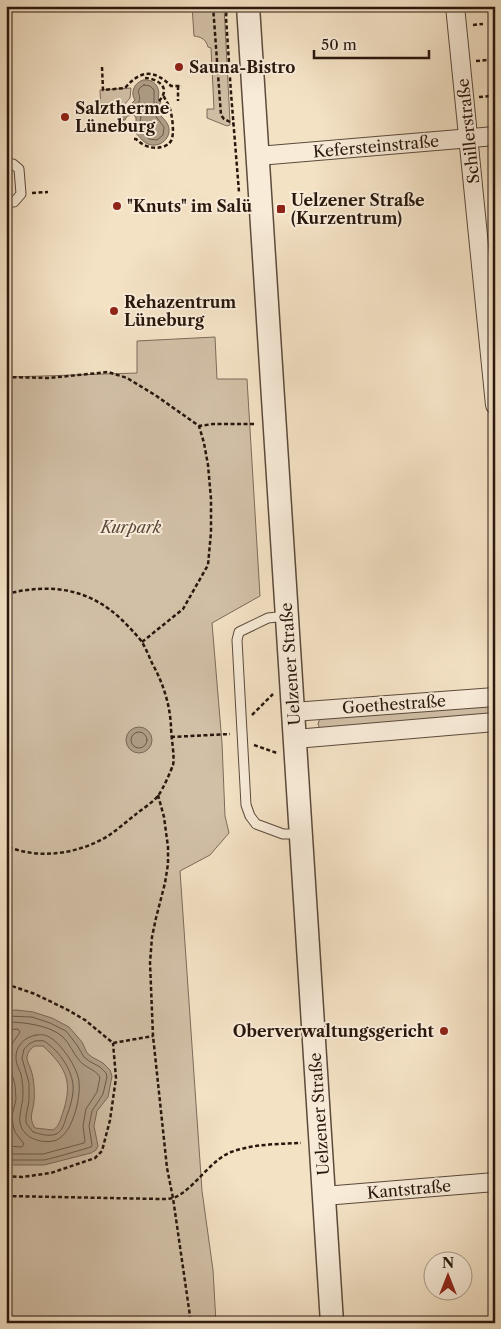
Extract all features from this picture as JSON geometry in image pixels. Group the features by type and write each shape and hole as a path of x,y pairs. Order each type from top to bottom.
{"street":[{"name":"Uelzener Straße","path":"248,6 265,156 287,616 332,1323"},
{"name":"Schillerstraße","path":"455,6 495,405"},
{"name":"Kefersteinstraße","path":"265,156 495,136"},
{"name":"Goethestraße","path":"292,703 495,697"},
{"name":"Goethestraße","path":"295,745 495,722"},
{"name":"Kantstraße","path":"324,1196 495,1182"}],"lane":[{"path":"6,164 13,164 19,169 21,194 14,202 6,202"},
{"path":"287,616 268,618 239,632 237,640 246,805 250,816 256,824 283,834 301,834"}],"path":[{"path":"213,6 221,115 224,119 234,124"},
{"path":"102,67 103,90 125,88 133,79 141,75 153,74 160,76 171,86 182,86"},
{"path":"144,78 151,78 162,85 163,95 156,105"},
{"path":"178,86 178,101"},
{"path":"134,139 152,148 163,146 171,141 172,118 163,95"},
{"path":"6,377 49,378 108,372 127,378 155,395 198,426 208,464 211,499 208,565 183,609 142,642"},
{"path":"198,426 250,424"},
{"path":"6,594 38,588 54,588 77,592 96,600 127,625 142,642 163,688 170,712 173,764 158,796 109,835 92,844 78,849 40,854 6,846"},
{"path":"241,727 273,694 292,703"},
{"path":"172,737 222,734"},
{"path":"242,742 277,753 295,745"},
{"path":"158,796 164,817 168,864 152,937 150,963 153,1036 167,1168 191,1323"},
{"path":"6,984 35,994 72,1012 86,1020 113,1042 116,1078 110,1120 102,1151 95,1158 51,1173 22,1177 6,1176"},
{"path":"113,1042 153,1036"},
{"path":"6,1196 173,1198 230,1152 268,1145 320,1142"}],"green space":[{"path":"192,6 224,6 230,122 230,125 227,126 207,118 207,109 214,109 211,48 208,47 203,39 194,36"},
{"path":"131,88 130,98 119,111 117,110 112,114 105,110 101,111 100,90"},
{"name":"Kurpark","path":"6,312 10,377 137,373 137,341 215,337 217,379 247,379 260,596 212,623 222,743 225,816 229,833 210,855 180,871 202,1191 213,1270 216,1323 6,1323"},
{"path":"494,705 495,716 320,729 318,724 320,718"}],"water":[{"path":"143,80 151,81 158,88 158,99 161,102 158,111 169,129 167,138 157,145 146,143 134,132 133,125 136,123 136,118 134,115 127,116 125,120 119,120 123,111 133,106 132,103 135,100 134,89 137,83"},
{"path":"139,727 148,731 152,740 148,749 139,753 130,749 126,740 130,731"},
{"path":"6,1011 33,1012 52,1018 69,1027 82,1042 87,1053 110,1070 112,1076 108,1097 97,1111 94,1126 98,1146 96,1150 44,1165 6,1165","holes":["35,1046 43,1046 61,1067 67,1081 67,1098 64,1109 59,1124 53,1130 35,1128 31,1118 34,1090 33,1077 27,1056"]}],"place":[{"name":"Sauna-Bistro","path":"179,67"},
{"name":"Salztherme Lüneburg","path":"65,117"},
{"name":"\"Knuts\" im Salü","path":"117,206"},
{"name":"Uelzener Straße (Kurzentrum)","path":"281,209"},
{"name":"Rehazentrum Lüneburg","path":"114,311"},
{"name":"Oberverwaltungsgericht","path":"444,1031"}]}
